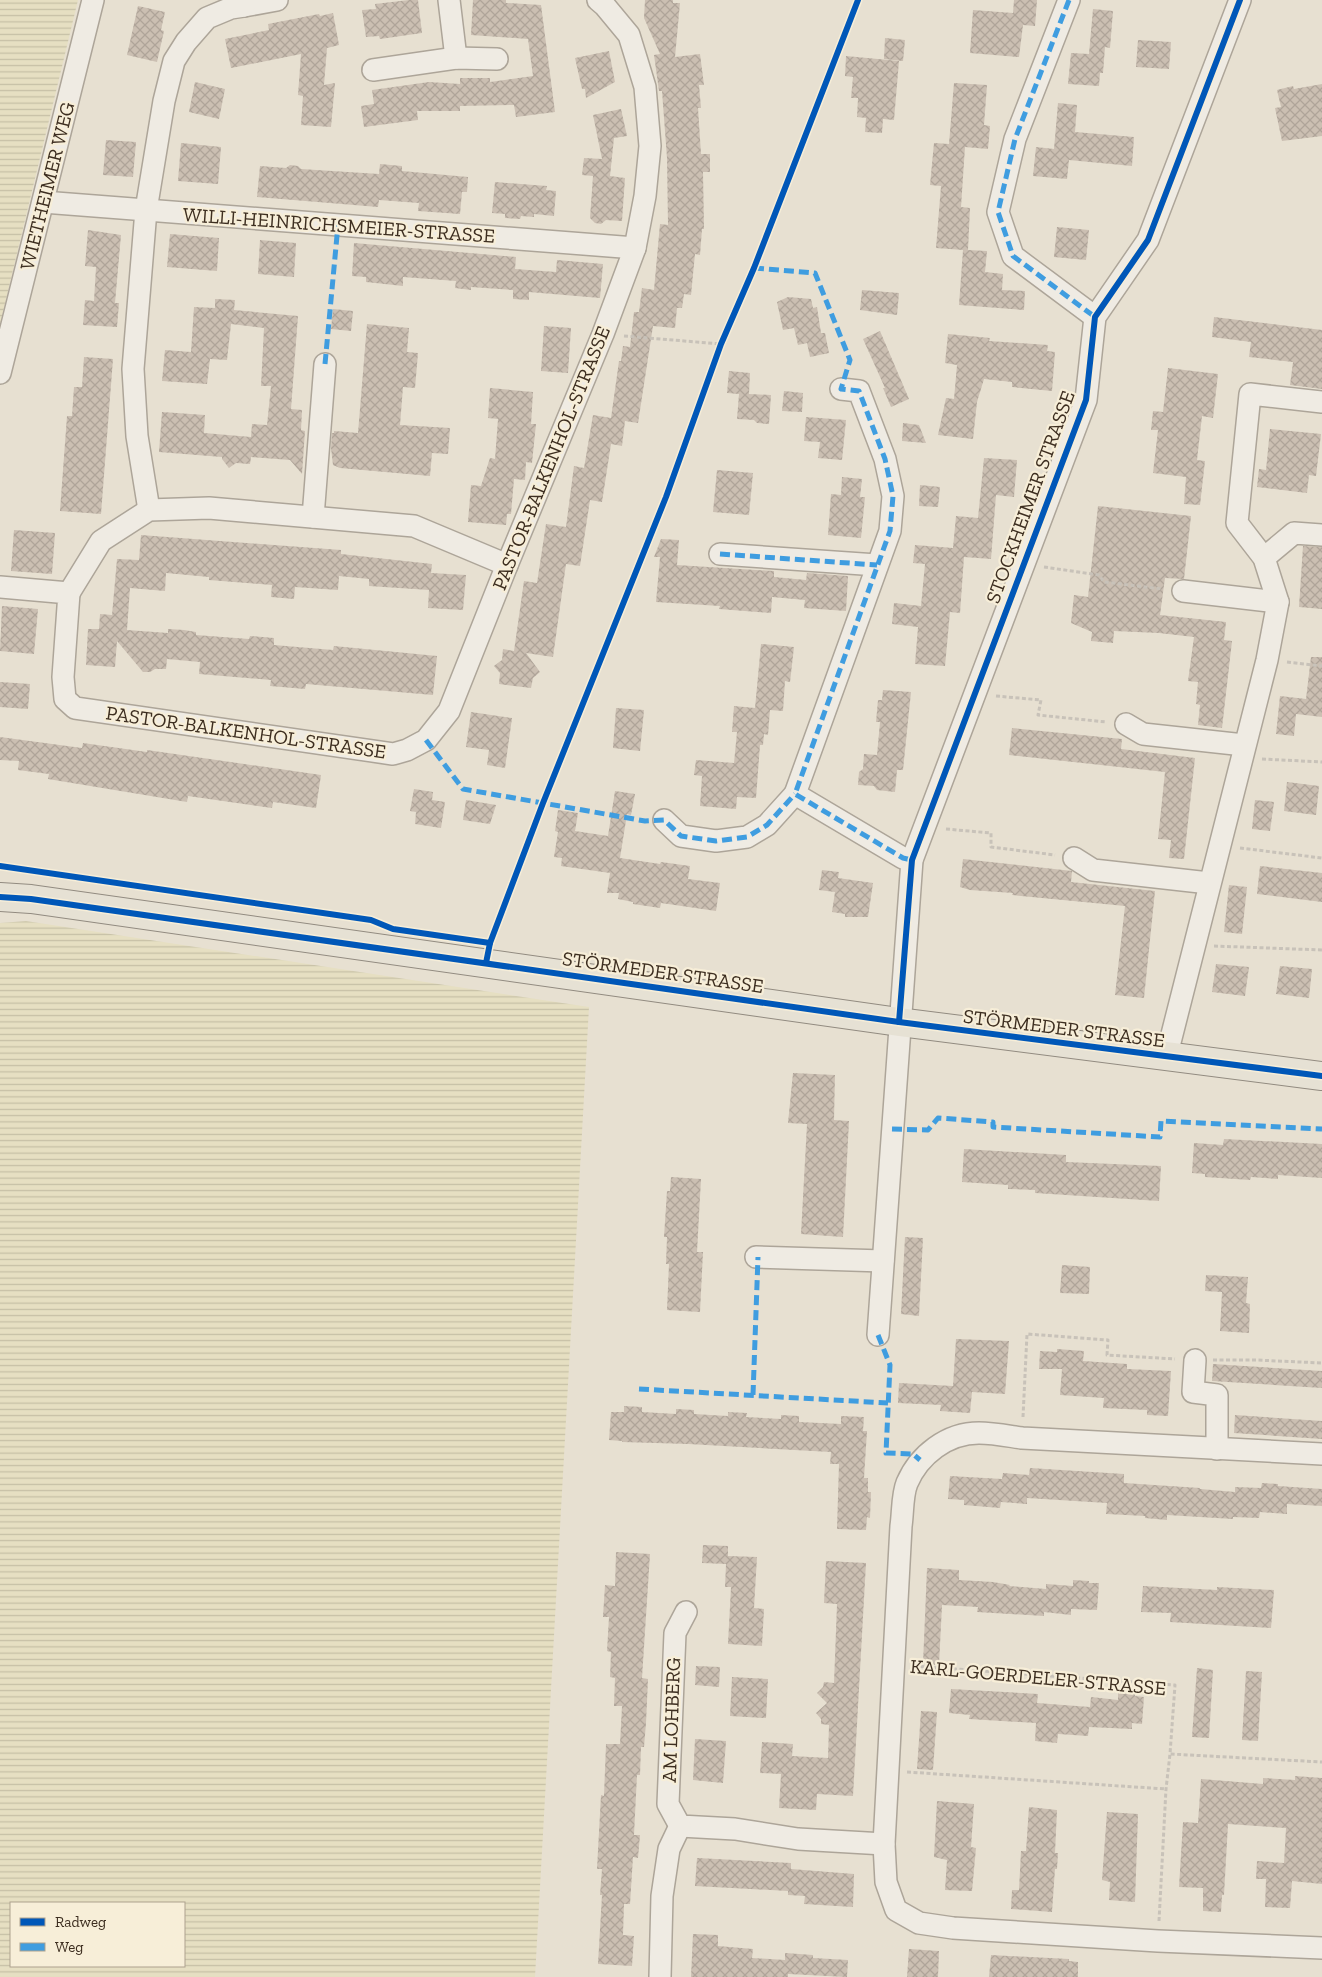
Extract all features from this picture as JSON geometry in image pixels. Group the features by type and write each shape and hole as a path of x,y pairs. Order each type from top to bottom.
{"main road":[{"name":"STÖRMEDER STRASSE","path":"0,897 91,908 899,1022 1166,1058 1322,1076"}],"street":[{"name":"WIETHEIMER WEG","path":"0,373 94,0"},
{"path":"149,510 137,436 133,369 146,210 164,101 174,61 186,42 207,18 244,3 278,0"},
{"path":"449,0 456,58"},
{"name":"PASTOR-BALKENHOL-STRASSE","path":"69,593 63,677 65,699 75,708 393,754 407,750 426,740 449,711 506,565 603,334 635,248 645,196 650,146 645,87 629,35 598,0"},
{"path":"1069,0 1015,139 998,212 1013,256 1095,317"},
{"name":"STOCKHEIMER STRASSE","path":"878,1335 912,860 1086,400 1095,317 1148,240 1240,0"},
{"path":"373,70 456,58 497,59"},
{"name":"WILLI-HEINRICHSMEIER-STRASSE","path":"43,202 635,248"},
{"path":"313,517 325,364"},
{"path":"664,820 681,836 716,841 747,837 767,825 795,794 890,531 893,496 885,459 859,391 841,389"},
{"path":"1166,1058 1267,660 1278,602 1264,558 1237,524 1250,394 1322,402"},
{"path":"0,587 69,593 102,541 149,510 209,508 414,526 506,565"},
{"path":"1264,558 1294,533 1322,535"},
{"path":"720,554 877,565"},
{"path":"1183,591 1278,602"},
{"path":"1126,724 1143,734 1244,745"},
{"path":"795,794 903,858 912,860"},
{"path":"1074,858 1093,870 1209,883"},
{"path":"756,1256 883,1261"},
{"path":"1195,1360 1193,1392 1217,1395 1217,1449"},
{"name":"KARL-GOERDELER-STRASSE","path":"1322,1454 1022,1438 979,1433 957,1436 939,1445 921,1458 906,1485 901,1526 884,1844 886,1882 896,1910 919,1923 953,1928 1158,1941 1322,1948"},
{"name":"AM LOHBERG","path":"680,1826 668,1804 675,1633 686,1612"},
{"path":"660,1977 662,1896 669,1849 680,1826 735,1829 798,1839 884,1844"}],"path":[{"path":"603,334 720,344"},
{"path":"1024,564 1099,575 1104,582 1183,591"},
{"path":"1267,660 1322,666"},
{"path":"975,694 1041,700 1038,715 1126,724"},
{"path":"1244,745 1252,759 1322,762"},
{"path":"923,827 991,833 991,847 1074,858"},
{"path":"1220,846 1322,858"},
{"path":"1194,945 1322,950"},
{"path":"1022,1438 1027,1334 1108,1340 1107,1355 1195,1360 1322,1363"},
{"path":"1170,1754 1322,1762"},
{"path":"888,1771 1166,1789"}],"shaded area":[{"path":"0,0 78,0 0,324"},
{"path":"26,921 589,1007 535,1977 0,1977 0,923"}],"building":[{"path":"418,0 422,33 380,39 379,36 366,37 362,10 376,9 375,4"},
{"path":"473,0 506,0 506,3 541,5 555,112 516,117 514,105 460,106 460,111 417,111 418,120 364,127 361,106 374,104 372,90 429,82 460,84 460,78 490,78 490,82 533,76 528,39 471,35"},
{"path":"645,0 673,0 673,3 680,3 675,57 700,54 704,85 699,85 701,108 698,108 701,154 710,154 710,172 703,172 704,229 702,229 700,255 695,254 691,295 684,294 682,308 677,308 675,328 653,326 638,423 625,421 622,446 611,444 602,502 590,500 580,566 566,564 553,657 526,653 540,672 533,678 531,688 499,684 500,673 494,666 502,660 503,649 514,651 524,581 537,583 546,524 566,527 574,466 584,468 593,415 611,418 623,346 630,347 634,312 639,312 642,288 654,290 660,224 668,225 667,158 662,91 659,91 654,55 660,54 644,18"},
{"path":"1014,0 1037,0 1035,26 1023,25 1019,57 970,53 973,10 1013,13"},
{"path":"138,6 165,12 161,30 164,31 157,62 127,55"},
{"path":"1093,9 1113,11 1110,48 1105,47 1103,73 1100,73 1099,86 1068,84 1071,53 1089,54"},
{"path":"333,13 339,45 327,48 324,85 335,83 331,127 301,125 303,96 298,95 301,54 231,68 225,39 269,30 268,24"},
{"path":"885,38 905,40 903,61 884,59"},
{"path":"1138,40 1171,42 1169,69 1136,67"},
{"path":"609,51 615,82 586,98 575,58"},
{"path":"846,56 899,61 894,120 883,119 882,133 865,132 866,118 857,117 858,98 851,98 853,77 845,76"},
{"path":"195,82 225,89 219,119 189,112"},
{"path":"954,83 987,85 984,125 990,126 988,149 965,147 961,207 970,208 968,250 987,251 985,272 1003,274 1002,290 1025,291 1024,310 959,305 963,250 936,248 941,186 930,185 934,143 949,144"},
{"path":"1322,84 1322,136 1282,141 1275,108 1281,107 1277,90 1293,86 1294,89"},
{"path":"1058,103 1077,105 1075,132 1134,137 1132,166 1069,160 1067,179 1033,176 1036,147 1054,149"},
{"path":"621,109 627,136 614,138 610,176 625,178 622,221 606,220 601,224 595,223 590,218 593,176 582,175 584,158 602,159 593,115"},
{"path":"106,140 136,142 133,177 103,175"},
{"path":"181,143 221,147 218,184 178,181"},
{"path":"380,164 402,166 402,171 468,177 467,192 462,192 460,214 418,211 419,203 379,200 378,207 257,197 260,166 286,168 290,165 298,166 301,169 379,174"},
{"path":"495,182 547,186 546,190 556,191 554,216 534,214 534,217 521,216 520,219 505,218 505,214 492,213"},
{"path":"1057,227 1089,230 1086,260 1054,257"},
{"path":"88,230 121,235 115,303 119,303 117,327 83,325 85,300 94,301 96,267 85,266"},
{"path":"170,234 219,238 217,271 167,267"},
{"path":"260,240 296,243 294,277 258,274"},
{"path":"354,243 516,257 515,269 556,272 557,260 603,264 600,298 529,292 529,300 513,299 513,290 471,287 471,290 455,288 456,281 403,277 403,286 366,282 366,277 352,276"},
{"path":"862,290 899,293 897,315 860,310"},
{"path":"788,297 811,299 813,308 817,307 821,333 825,333 829,353 810,357 807,343 798,345 794,328 783,330 777,302"},
{"path":"215,299 235,300 234,310 298,316 291,409 302,410 301,430 305,431 302,474 290,460 251,457 250,464 236,463 229,468 222,457 159,452 162,412 205,415 204,433 251,437 252,424 267,425 271,386 261,386 264,328 231,324 227,360 210,359 207,384 162,381 165,350 191,352 194,307 215,308"},
{"path":"333,309 353,311 351,331 331,329"},
{"path":"1214,317 1322,330 1322,389 1290,385 1293,362 1249,357 1251,342 1212,337"},
{"path":"367,324 409,328 407,352 418,353 415,388 403,387 400,425 450,428 448,454 432,453 430,476 340,468 333,465 332,433 334,431 358,433"},
{"path":"544,326 571,328 568,373 541,371"},
{"path":"880,331 909,399 891,407 883,388 885,388 863,339"},
{"path":"948,334 990,338 989,341 1048,345 1047,351 1055,352 1052,391 1012,387 1012,382 984,379 977,402 973,439 938,435 946,398 954,399 957,365 945,363"},
{"path":"84,357 113,359 101,514 60,511 67,416 72,416 74,387 82,387"},
{"path":"1168,368 1218,374 1213,418 1202,416 1197,460 1205,461 1200,505 1184,504 1186,477 1153,473 1158,430 1151,430 1153,411 1163,412"},
{"path":"729,371 750,373 749,394 771,395 769,424 757,423 754,420 737,419 739,394 727,393"},
{"path":"490,388 533,392 531,424 536,424 532,463 526,462 525,480 514,479 511,514 507,514 506,525 468,522 471,485 481,486 490,458 495,459 498,419 488,418"},
{"path":"784,391 803,393 802,412 782,411"},
{"path":"806,417 846,420 842,460 818,458 820,442 804,441"},
{"path":"903,423 919,425 926,443 902,441"},
{"path":"1270,429 1321,434 1316,476 1309,475 1307,493 1257,487 1259,469 1266,470"},
{"path":"984,458 1017,460 1014,497 996,495 991,559 964,557 960,613 950,612 945,666 915,664 918,627 892,624 894,603 921,606 925,564 913,563 915,545 953,548 956,516 978,518"},
{"path":"717,470 753,473 749,515 713,512"},
{"path":"842,477 862,479 860,497 865,497 861,538 828,535 831,494 841,495"},
{"path":"920,485 940,487 938,507 919,506"},
{"path":"1098,506 1191,516 1184,579 1165,578 1160,615 1226,622 1224,640 1232,641 1222,728 1198,725 1200,705 1196,704 1198,682 1188,681 1194,637 1114,631 1113,643 1091,641 1092,632 1071,623 1074,595 1088,597"},
{"path":"14,530 55,533 52,574 11,571"},
{"path":"141,535 341,550 341,554 432,564 431,573 466,575 463,610 428,608 429,590 369,586 369,579 339,576 338,590 295,587 294,599 271,597 272,585 209,580 209,577 166,573 165,591 130,588 127,630 168,633 168,629 184,630 196,632 196,635 249,639 250,636 274,638 274,645 333,650 334,646 437,656 433,695 306,684 305,689 270,686 271,680 199,674 200,662 167,659 166,669 143,672 117,641 115,667 86,665 88,629 99,629 100,614 112,615 117,559 139,560"},
{"path":"661,539 679,540 677,565 774,571 774,577 806,580 807,573 848,576 846,611 804,608 805,600 772,597 771,613 719,609 720,606 656,602 660,557 654,557"},
{"path":"1303,546 1322,547 1322,609 1299,607"},
{"path":"2,606 38,609 34,654 0,651"},
{"path":"761,644 794,647 790,682 785,681 783,711 770,710 768,735 764,734 763,745 760,745 756,798 737,797 736,809 700,806 702,776 694,775 696,760 734,763 737,732 732,732 734,706 755,708"},
{"path":"1311,657 1322,657 1322,717 1296,714 1294,736 1276,734 1280,696 1306,699"},
{"path":"0,682 30,684 28,709 0,707"},
{"path":"883,690 911,692 903,770 897,770 895,792 877,790 874,786 858,785 859,772 863,769 864,754 877,755 880,722 876,722 878,700 882,700"},
{"path":"616,708 644,710 640,751 613,748"},
{"path":"471,712 512,718 505,768 487,765 489,750 466,747"},
{"path":"1012,728 1122,739 1121,749 1195,758 1184,859 1169,858 1171,840 1158,839 1165,772 1009,755"},
{"path":"0,737 82,748 83,743 147,752 147,750 321,775 316,808 273,802 272,808 188,796 187,802 48,779 49,774 18,770 19,761 0,760"},
{"path":"1287,782 1319,786 1316,815 1284,811"},
{"path":"414,789 433,792 432,800 445,802 441,828 415,824 416,812 410,811"},
{"path":"615,791 635,794 631,815 627,814 620,858 690,866 688,879 720,883 716,911 661,903 660,908 633,904 633,902 618,899 619,893 607,893 610,873 561,866 562,858 554,857 558,832 555,831 558,810 578,813 575,831 608,836"},
{"path":"466,800 496,805 490,824 463,820"},
{"path":"1255,800 1274,802 1270,831 1252,829"},
{"path":"963,859 1072,871 1071,882 1155,891 1144,998 1115,995 1125,906 970,890 960,887"},
{"path":"1260,866 1322,873 1322,902 1257,894"},
{"path":"822,870 839,872 838,878 873,883 868,917 845,917 845,914 832,912 835,892 819,890"},
{"path":"1229,885 1247,887 1242,934 1224,932"},
{"path":"1216,964 1249,967 1245,996 1212,992"},
{"path":"1280,966 1312,969 1309,998 1276,994"},
{"path":"793,1073 835,1075 834,1120 849,1121 843,1237 801,1234 807,1124 788,1123"},
{"path":"1224,1139 1322,1144 1322,1178 1278,1175 1278,1179 1251,1177 1250,1180 1205,1177 1205,1174 1192,1173 1194,1143 1223,1145"},
{"path":"964,1149 1066,1155 1066,1162 1161,1166 1159,1201 1035,1193 1035,1190 1008,1189 1008,1185 962,1182"},
{"path":"671,1177 701,1179 697,1252 703,1252 700,1312 667,1310 669,1264 666,1264 667,1237 664,1237 667,1191 670,1191"},
{"path":"905,1237 923,1238 919,1316 901,1314"},
{"path":"1062,1265 1090,1267 1089,1294 1060,1293"},
{"path":"1206,1275 1248,1277 1246,1303 1250,1304 1249,1333 1220,1331 1222,1292 1205,1291"},
{"path":"956,1339 1009,1341 1005,1394 972,1392 970,1413 940,1411 941,1405 898,1403 899,1383 953,1386"},
{"path":"1057,1349 1084,1351 1083,1361 1127,1364 1127,1369 1171,1371 1168,1416 1147,1415 1147,1410 1103,1408 1104,1398 1060,1395 1062,1369 1039,1369 1040,1351 1057,1352"},
{"path":"1213,1364 1322,1371 1322,1388 1212,1381"},
{"path":"624,1406 642,1407 642,1412 676,1414 676,1409 694,1410 694,1414 728,1416 728,1412 747,1413 746,1417 781,1419 781,1415 799,1416 799,1422 841,1424 841,1416 864,1417 863,1431 867,1431 864,1478 868,1478 868,1492 871,1492 870,1518 867,1517 866,1530 837,1529 839,1464 830,1464 831,1452 609,1440 611,1412 624,1412"},
{"path":"1235,1415 1322,1421 1322,1439 1234,1433"},
{"path":"1030,1468 1124,1474 1124,1483 1235,1492 1235,1487 1261,1488 1262,1483 1322,1489 1322,1506 1287,1504 1287,1514 1260,1512 1259,1518 1233,1517 1233,1519 1167,1515 1167,1520 1145,1518 1145,1516 1106,1514 1107,1503 1027,1498 1027,1504 1001,1502 1000,1508 964,1505 964,1500 948,1499 950,1476 1002,1479 1003,1473 1029,1475"},
{"path":"703,1545 728,1546 728,1556 757,1557 754,1608 764,1609 762,1646 728,1644 731,1587 725,1587 726,1564 702,1563"},
{"path":"616,1552 650,1554 642,1678 648,1679 646,1723 644,1747 641,1747 640,1775 637,1775 634,1835 640,1835 638,1858 633,1857 630,1904 624,1904 623,1935 634,1936 632,1966 598,1964 602,1895 600,1895 602,1869 597,1869 601,1795 604,1796 606,1744 620,1744 622,1706 614,1706 615,1678 610,1677 611,1652 607,1651 609,1617 603,1617 605,1585 615,1586"},
{"path":"826,1561 866,1563 853,1796 817,1794 816,1810 779,1808 781,1774 760,1773 762,1742 793,1744 792,1756 828,1758 829,1725 821,1724 821,1719 816,1713 827,1703 817,1693 823,1687 824,1682 834,1683 837,1604 824,1603"},
{"path":"927,1568 959,1570 959,1580 993,1582 1009,1586 1046,1589 1046,1584 1073,1586 1073,1580 1099,1583 1097,1610 1071,1609 1071,1615 1044,1612 1044,1616 977,1612 978,1607 942,1605 939,1665 923,1664"},
{"path":"1143,1586 1217,1590 1217,1587 1274,1590 1271,1628 1170,1622 1171,1613 1141,1612"},
{"path":"696,1666 720,1667 719,1687 695,1685"},
{"path":"1197,1668 1213,1670 1209,1738 1192,1737"},
{"path":"1246,1671 1262,1672 1258,1741 1242,1740"},
{"path":"732,1677 768,1679 766,1718 730,1716"},
{"path":"951,1689 1038,1694 1037,1703 1090,1707 1091,1697 1118,1700 1118,1693 1135,1694 1135,1696 1144,1697 1142,1724 1132,1723 1132,1729 1089,1727 1088,1736 1058,1734 1057,1743 1035,1741 1036,1723 969,1719 970,1715 949,1713"},
{"path":"921,1711 937,1712 933,1770 917,1769"},
{"path":"695,1739 726,1741 723,1783 693,1780"},
{"path":"1295,1776 1322,1778 1322,1884 1292,1881 1290,1908 1265,1907 1266,1879 1256,1879 1257,1861 1284,1863 1286,1828 1228,1824 1224,1895 1222,1895 1221,1912 1203,1911 1203,1888 1179,1887 1183,1822 1198,1823 1201,1779 1263,1784 1263,1778 1295,1780"},
{"path":"937,1801 974,1804 971,1847 976,1848 972,1891 945,1890 947,1860 934,1857"},
{"path":"1029,1807 1057,1810 1055,1853 1058,1853 1052,1912 1011,1909 1012,1890 1019,1890 1021,1851 1026,1851"},
{"path":"1107,1812 1138,1814 1135,1902 1109,1900 1110,1882 1102,1880"},
{"path":"697,1858 791,1863 791,1869 854,1874 853,1907 804,1904 805,1896 788,1895 788,1891 695,1886"},
{"path":"693,1934 718,1935 718,1946 753,1949 752,1958 785,1960 785,1953 813,1955 813,1958 848,1960 847,1977 788,1974 788,1977 691,1977"},
{"path":"909,1949 939,1951 938,1977 907,1977"},
{"path":"991,1955 1069,1959 1069,1961 1078,1962 1078,1977 989,1977"}],"marked path":[{"path":"1069,0 1015,139 998,212 1013,256 1095,317"},
{"path":"325,364 338,225"},
{"path":"754,268 815,273 850,360 841,389 859,391 885,459 893,496 890,531 795,794 903,858 912,860"},
{"path":"720,554 877,565"},
{"path":"426,740 463,789 645,821 664,820 681,836 716,841 747,837 767,825 795,794"},
{"path":"892,1129 928,1130 938,1118 993,1122 993,1127 1160,1137 1161,1121 1322,1129"},
{"path":"753,1395 758,1257"},
{"path":"878,1335 890,1365 886,1453 913,1454 920,1460"},
{"path":"639,1389 888,1403"}],"cycle path":[{"path":"486,963 490,943 543,803 666,497 721,344 754,268 858,0"},
{"path":"899,1022 912,860 1086,400 1095,317 1148,240 1240,0"},
{"path":"0,866 371,920 393,929 490,943"},
{"path":"0,897 31,899 899,1022 1322,1076"}]}
